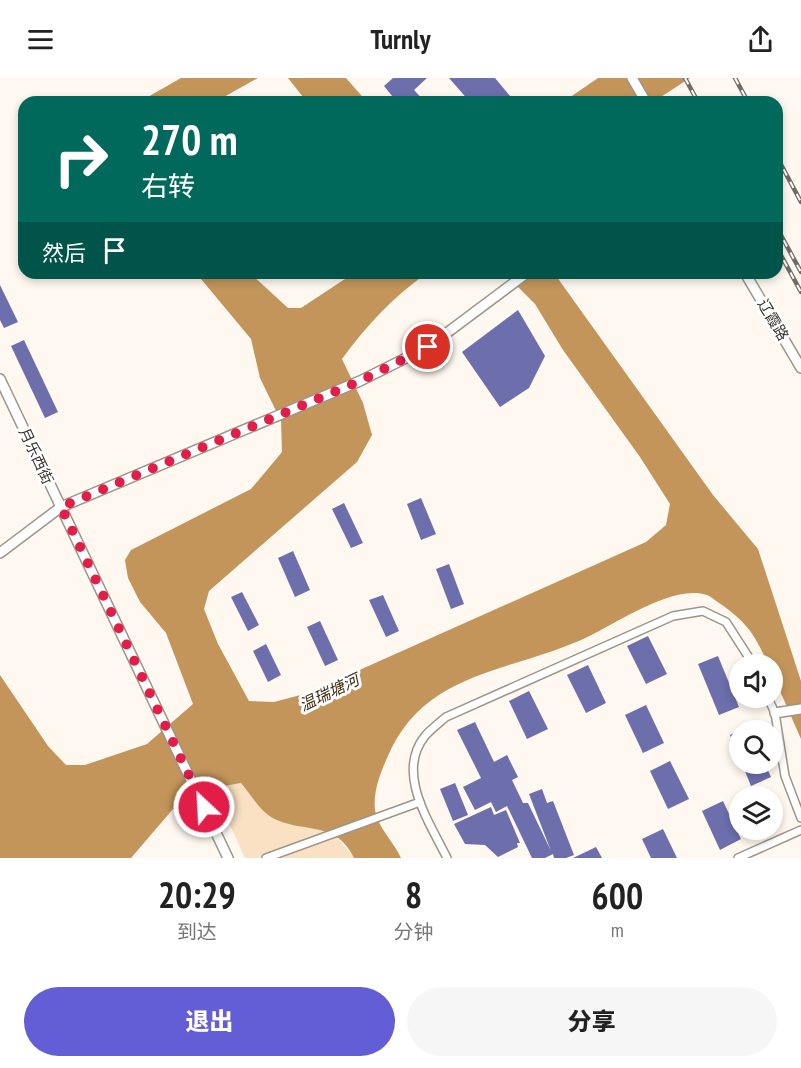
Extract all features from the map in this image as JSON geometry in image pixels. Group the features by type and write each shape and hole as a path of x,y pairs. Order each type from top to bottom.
{"street":[{"path":"632,78 642,96"},
{"path":"0,553 61,507 360,381 428,347 520,279"},
{"name":"辽霞路","path":"749,279 801,368"},
{"name":"月乐西街","path":"0,379 228,858"},
{"path":"447,858 420,802 414,774 415,757 424,737 446,717 673,616 703,611 726,622 747,654"},
{"path":"775,708 778,712 785,776 801,818"},
{"path":"778,712 801,709"},
{"path":"266,858 420,802"},
{"path":"738,858 801,830"}],"shaded area":[{"path":"241,783 263,810 335,835 354,858 245,858 213,788"}],"water":[{"path":"181,78 258,78 226,96 150,96"},
{"path":"288,78 346,78 362,96 302,96"},
{"path":"598,78 690,78 662,96 572,96"},
{"name":"温瑞塘河","path":"201,279 257,279 288,308 301,308 345,279 419,279 381,312 342,359 363,403 372,435 357,462 209,591 204,609 218,644 249,701 274,702 308,693 646,542 666,525 670,504 640,457 563,350 535,304 510,279 558,279 713,495 758,549 801,681 801,739 783,698 783,654 763,654 745,624 713,598 693,593 677,595 660,600 581,640 469,679 444,692 422,708 403,730 387,758 375,797 377,817 401,858 354,858 347,846 330,833 288,824 272,817 262,809 241,783 213,788 173,809 131,858 0,858 0,675 48,746 66,765 85,765 147,744 193,704 166,633 140,602 128,578 125,560 131,550 251,489 282,452 281,421 260,378 251,339"}],"building":[{"path":"393,78 427,78 414,90 420,96 392,96 384,86"},
{"path":"449,78 495,78 510,96 465,96"},
{"path":"0,285 18,322 4,328 0,320"},
{"path":"518,310 545,356 529,388 500,407 462,352"},
{"path":"24,340 58,412 45,418 11,346"},
{"path":"421,498 436,534 421,540 407,504"},
{"path":"344,503 363,543 351,548 332,509"},
{"path":"293,551 310,590 295,597 278,558"},
{"path":"449,564 464,604 451,609 436,569"},
{"path":"242,592 259,625 248,631 231,597"},
{"path":"383,595 399,631 386,637 369,600"},
{"path":"320,621 338,660 325,666 307,627"},
{"path":"648,636 667,674 646,684 627,646"},
{"path":"266,644 281,675 268,682 253,651"},
{"path":"718,656 729,683 729,708 736,708 719,715 698,664"},
{"path":"588,665 606,703 586,713 567,675"},
{"path":"529,691 548,729 527,739 509,701"},
{"path":"646,705 664,743 643,753 625,715"},
{"path":"475,722 494,762 507,755 518,777 512,780 523,803 528,803 551,851 529,794 542,789 547,803 553,801 574,855 554,858 553,854 545,858 532,858 507,806 496,812 491,802 475,810 463,787 481,778 457,730"},
{"path":"670,761 689,799 668,809 650,771"},
{"path":"746,774 770,774 771,777 751,786"},
{"path":"455,783 468,815 453,821 440,789"},
{"path":"723,801 729,814 729,840 739,840 720,850 702,811"},
{"path":"491,807 494,815 506,810 520,843 517,843 518,847 498,857 485,845 465,844 454,824"},
{"path":"663,829 677,858 651,858 642,839"},
{"path":"596,847 602,858 573,858"}],"railway":[{"path":"685,78 695,96"},
{"path":"735,78 745,96"},
{"path":"783,168 801,202"},
{"path":"783,239 801,272"},
{"path":"783,259 801,292"}],"route":[{"path":"204,807 61,507 360,381 428,347"}]}
